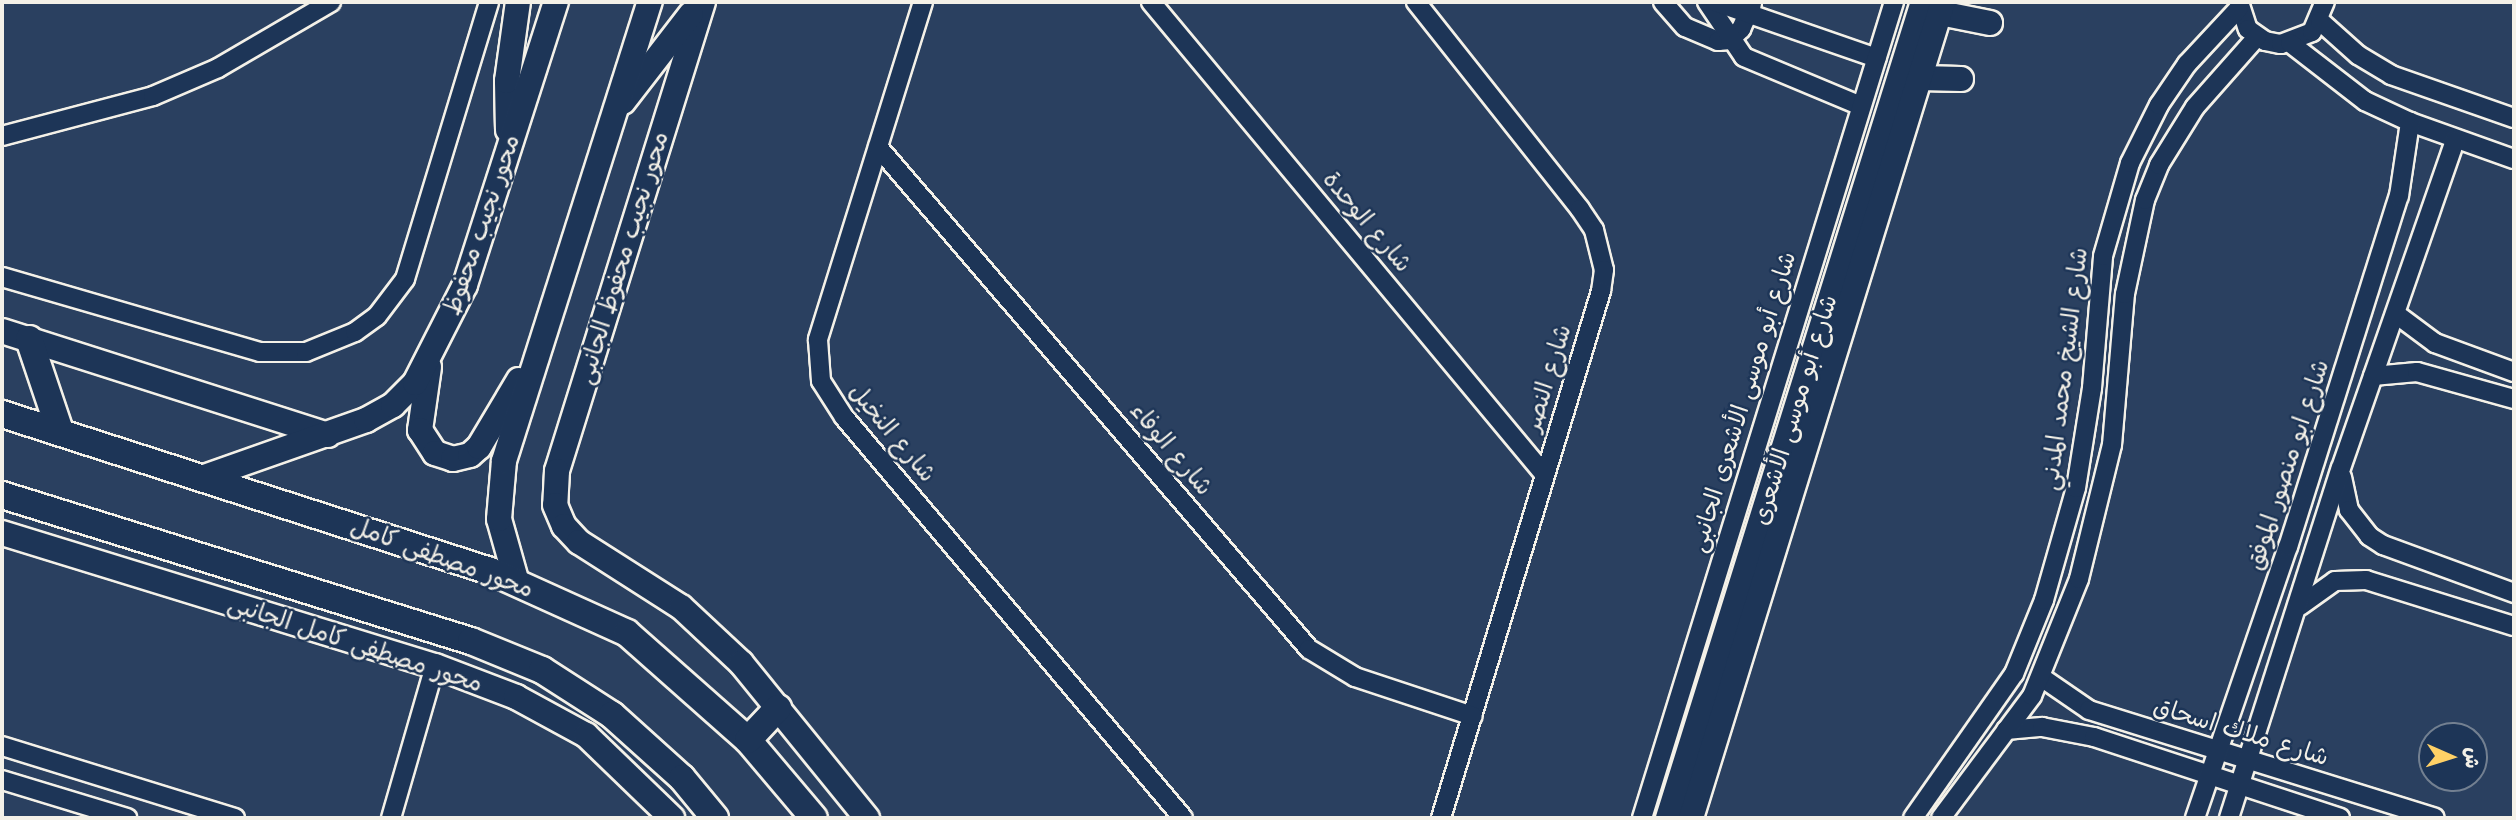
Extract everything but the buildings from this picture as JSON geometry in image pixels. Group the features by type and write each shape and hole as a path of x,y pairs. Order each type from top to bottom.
{"main road":[{"path":"29,339 60,431"},
{"name":"محور مصطفى كامل","path":"2,414 207,477 517,583 627,633 748,740 814,818"},
{"path":"2,495 471,641 542,670 612,715 681,778 715,818"},
{"path":"748,740 778,708"}],"street":[{"path":"2,136 153,96 218,68 331,2"},
{"path":"2,277 260,352 306,352 355,332 377,316 405,279 489,2"},
{"path":"509,147 507,80 518,2"},
{"name":"محور نجيب محفوظ","path":"207,477 328,435 393,405 415,383 465,285 556,2"},
{"path":"517,583 502,538 500,480 650,2"},
{"path":"616,110 701,2"},
{"name":"محور نجيب محفوظ الجانبى","path":"701,2 557,471 554,494 559,516 579,542 681,607 741,663 778,708"},
{"name":"شارع النخيل","path":"923,2 818,340 821,381 844,417 1183,818"},
{"name":"شارع الوحدة","path":"1151,2 1544,474"},
{"name":"شارع النصر","path":"1416,2 1580,209 1602,249 1601,291 1441,818"},
{"path":"1663,2 1697,35 1730,40"},
{"path":"1707,2 1730,40 1744,57 1860,106"},
{"path":"1715,2 1751,8 1877,58"},
{"name":"شارع أبو موسى الأشعرى الجانبى","path":"1642,818 1860,106 1895,2"},
{"path":"2239,5 2257,37 2290,43 2302,39 2320,22 2325,2"},
{"name":"شارع الشيخ محمد المدني","path":"1913,818 2014,674 2044,600 2076,488 2092,388 2103,256 2130,163 2159,105 2187,64 2239,5"},
{"path":"1935,6 1990,23"},
{"name":"شارع أبو موسى الأشعرى","path":"1684,816 1781,553 1867,281 1920,78 1935,6"},
{"name":"شارع أبو موسى الأشعرى","path":"1684,816 1935,6"},
{"path":"1730,40 1751,8"},
{"path":"2320,22 2358,55 2391,75 2514,118"},
{"name":"شارع الشيخ محمد المدني","path":"1941,818 2006,730 2041,677 2079,579 2112,445 2129,261 2145,200 2188,117 2257,37"},
{"path":"2290,43 2344,88 2410,122 2514,159"},
{"path":"1920,78 1961,79"},
{"name":"شارع ابو منصور الموفق","path":"2195,818 2288,547 2357,334 2399,196 2410,122"},
{"name":"شارع ابو منصور الموفق","path":"2229,818 2300,606 2341,468 2455,139"},
{"name":"شارع الوفاء","path":"878,146 1309,649 1355,677 1473,716"},
{"path":"2396,314 2435,343 2514,372"},
{"path":"2,331 328,435"},
{"path":"2357,334 2384,343"},
{"path":"430,356 420,430 435,453 461,458 479,447 540,347"},
{"path":"2373,376 2417,372 2514,399"},
{"path":"2341,468 2349,510 2369,536 2383,545 2514,593"},
{"name":"محور مصطفى كامل الجانبى","path":"2,533 435,666 548,711 586,735 673,818"},
{"path":"2288,547 2315,555"},
{"path":"2300,606 2334,580 2366,580 2514,625"},
{"path":"391,818 435,666"},
{"name":"شارع ملاك اسحاق","path":"2041,677 2089,710 2219,748 2435,818"},
{"path":"778,708 867,818"},
{"name":"شارع ملاك اسحاق","path":"2006,730 2062,729 2340,818"},
{"path":"2,746 235,818"},
{"path":"2,780 127,818"}]}
